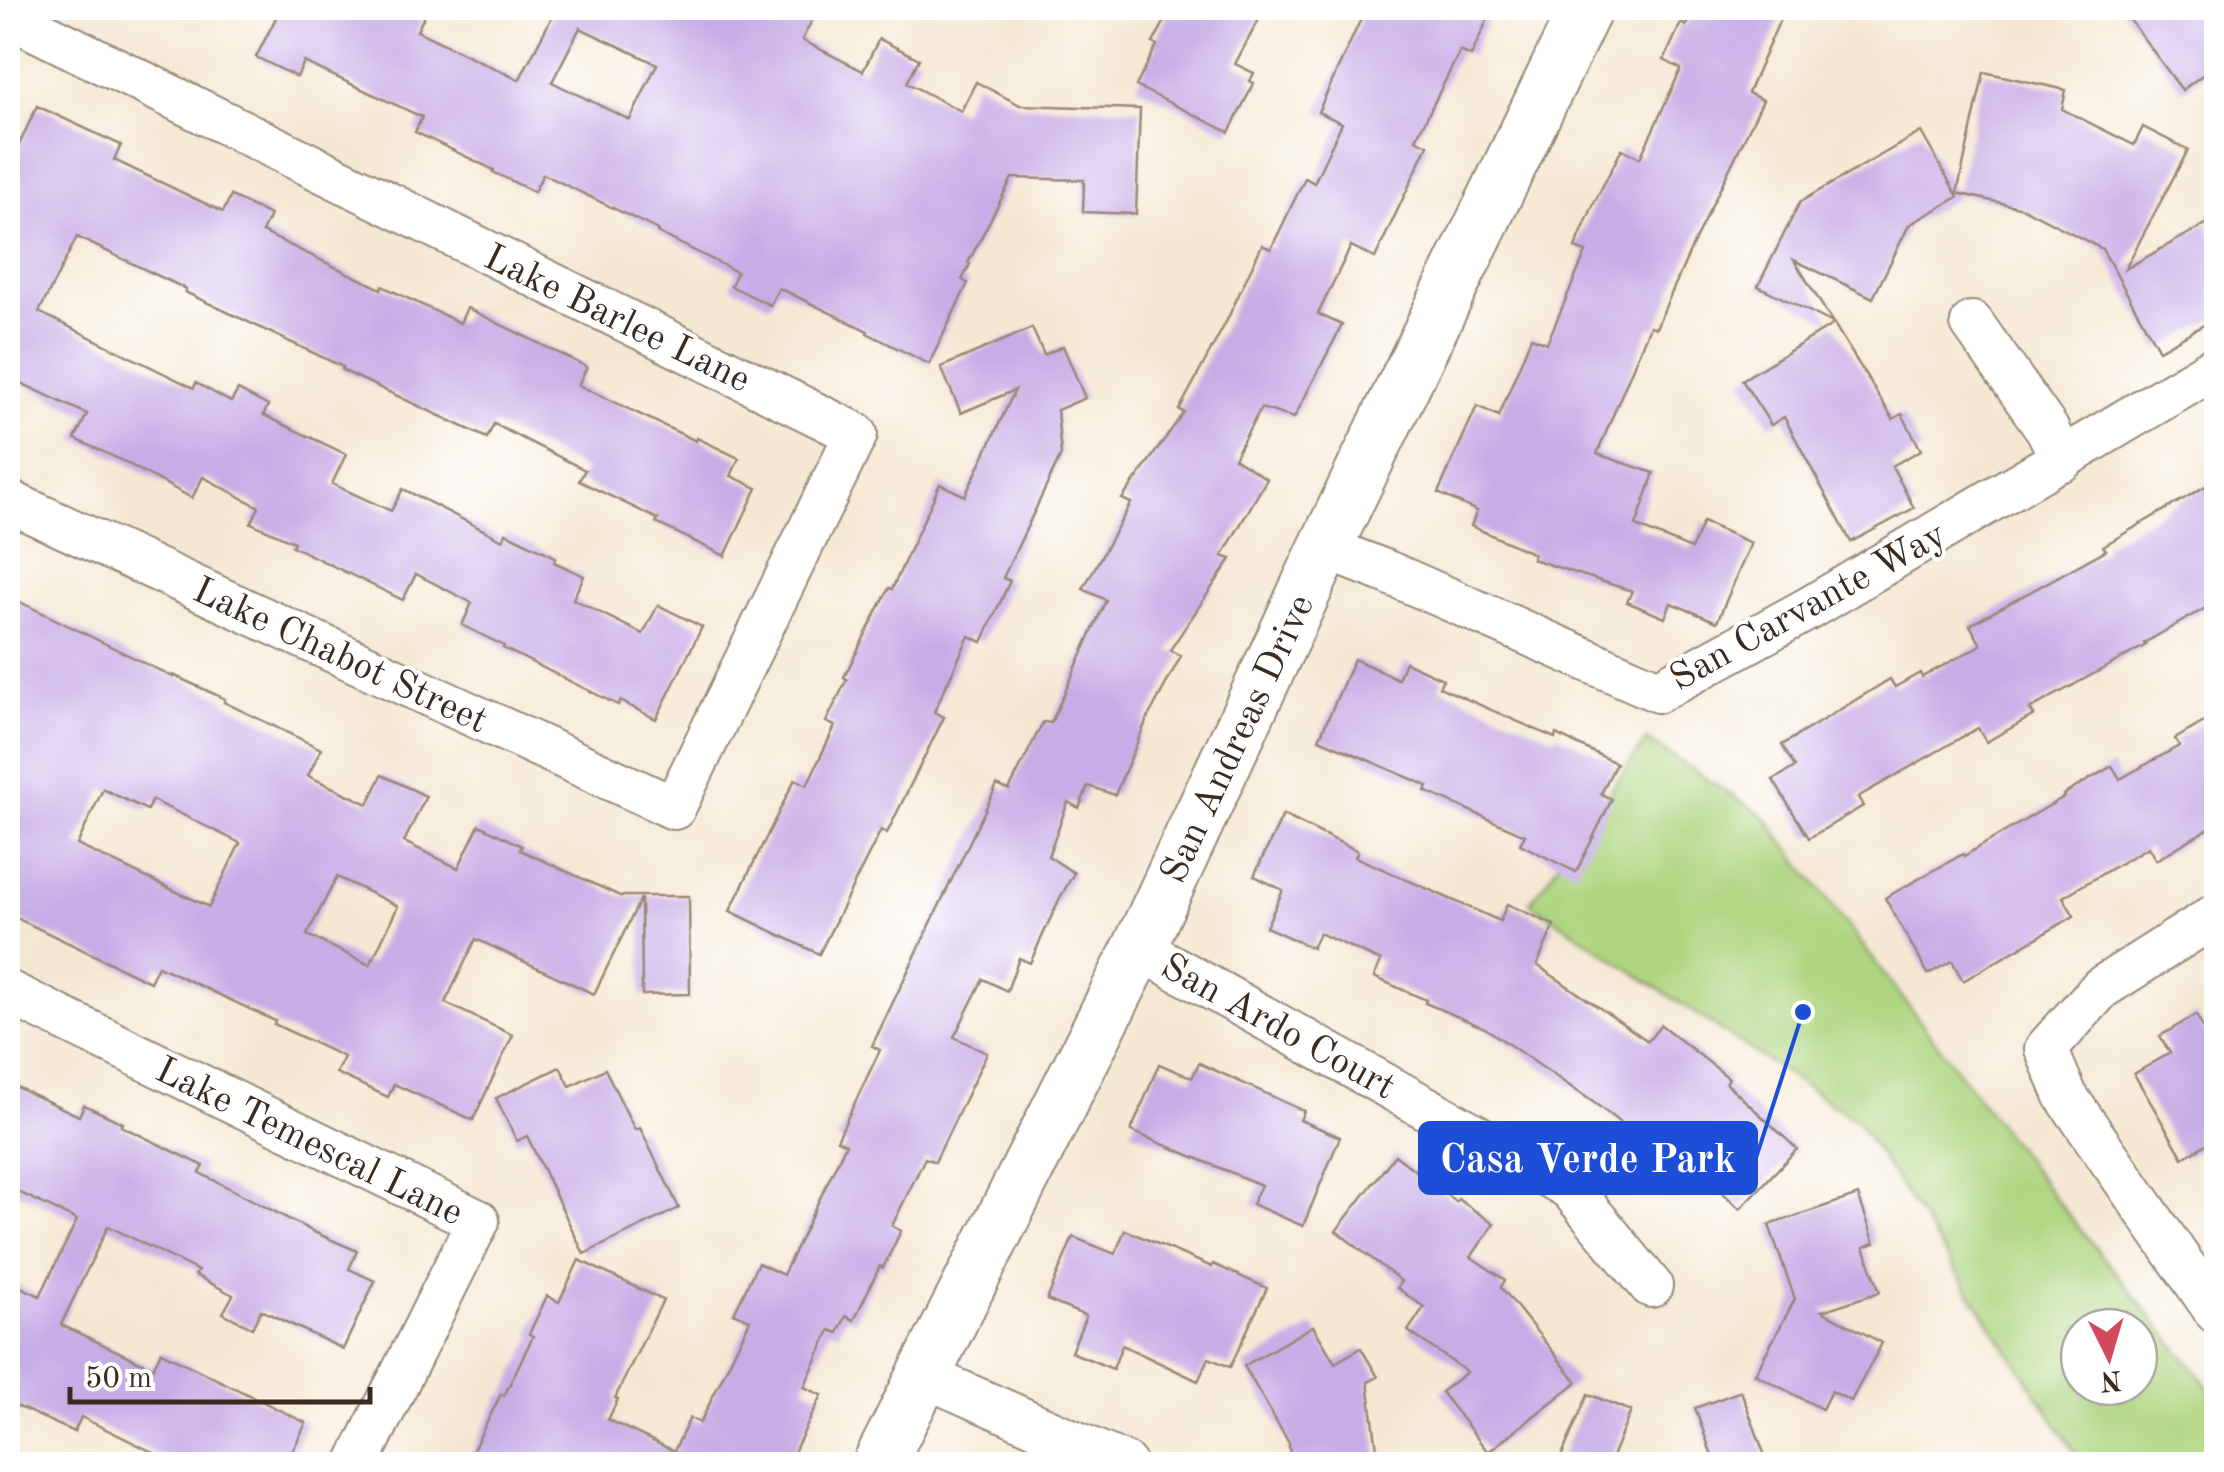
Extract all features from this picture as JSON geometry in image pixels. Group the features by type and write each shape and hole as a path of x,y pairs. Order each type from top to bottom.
{"street":[{"name":"San Andreas Drive","path":"878,1464 1139,948 1324,548 1586,8"},
{"name":"Lake Barlee Lane","path":"8,16 856,434 674,808"},
{"path":"1972,323 2047,429 2062,460"},
{"name":"San Carvante Way","path":"1324,548 1658,691 1806,610 2216,367"},
{"name":"Lake Chabot Street","path":"8,500 674,808"},
{"path":"2216,915 2101,988 2046,1049 2066,1096 2216,1312"},
{"name":"San Ardo Court","path":"1139,948 1570,1188 1651,1286"},
{"name":"Lake Temescal Lane","path":"8,992 478,1220 356,1464"},
{"path":"922,1375 1125,1464"}],"green space":[{"path":"1647,740 1765,817 2043,1183 2143,1307 2059,1307 2059,1407 2159,1407 2159,1326 2216,1397 2216,1464 2083,1464 1857,1121 1530,903"}],"building":[{"path":"281,8 428,8 417,31 519,80 553,15 538,8 818,8 802,40 863,71 879,39 919,59 907,83 961,111 976,82 1020,105 1140,109 1136,214 1083,212 1084,180 1012,178 968,263 962,280 968,283 929,364 779,288 770,305 731,286 737,272 543,174 534,192 415,132 422,117 304,62 297,77 256,57","holes":["580,28 657,64 630,120 552,82"]},
{"path":"1172,8 1265,8 1235,64 1254,73 1250,81 1254,83 1229,132 1136,86"},
{"path":"1366,8 1471,8 1489,16 1471,56 1460,51 1416,139 1428,145 1375,258 1351,246 1318,314 1342,325 1294,418 1261,408 1234,458 1267,479 1222,556 1231,559 1170,650 1181,656 1148,717 1115,795 1088,786 1079,808 1068,802 1048,856 1074,873 1030,963 1019,958 1007,991 983,979 954,1037 987,1053 935,1162 925,1158 892,1226 901,1231 854,1320 846,1316 838,1333 830,1330 804,1387 822,1395 788,1464 466,1464 533,1336 529,1334 547,1296 559,1302 579,1260 663,1300 608,1420 674,1451 690,1418 700,1423 750,1320 734,1313 758,1263 783,1275 846,1144 837,1140 880,1050 872,1046 997,785 1009,790 1043,722 1051,723 1106,600 1083,589 1131,503 1122,499 1184,412 1179,410 1262,245 1271,249 1305,178 1314,183 1342,123 1318,112"},
{"path":"1694,8 1785,8 1748,93 1763,100 1656,328 1650,326 1597,454 1654,473 1636,526 1691,549 1703,522 1751,543 1717,622 1671,603 1665,618 1627,602 1632,591 1532,559 1534,554 1471,526 1477,511 1438,493 1477,406 1499,416 1531,337 1547,343 1586,252 1575,248 1594,203 1622,149 1640,158 1681,69 1664,60 1681,23 1686,26"},
{"path":"2121,8 2216,8 2216,65 2182,90"},
{"path":"1984,72 2066,90 2062,109 2134,145 2143,127 2188,150 2125,269 2206,224 2216,243 2216,318 2159,350 2102,249 2023,208 1957,193"},
{"path":"37,106 121,145 114,160 223,212 231,196 270,215 262,232 460,323 467,308 587,367 578,385 739,458 731,476 757,488 725,556 579,481 585,470 494,424 487,438 77,237 39,312 194,388 196,383 231,402 238,390 268,406 263,415 346,454 332,484 391,511 403,489 503,540 506,533 556,557 554,562 584,576 573,599 643,634 658,605 702,627 656,719 620,701 618,705 462,625 472,603 416,574 403,600 251,523 259,507 203,477 192,498 75,439 87,414 8,377 8,142 18,147"},
{"path":"1921,132 1958,197 1909,225 1873,298 1794,260 1833,323 1758,286 1800,202"},
{"path":"1834,324 1893,419 1902,414 1921,450 1892,466 1914,508 1851,542 1784,417 1771,425 1742,380"},
{"path":"1032,328 1044,355 1063,346 1085,398 1057,410 1061,455 1003,578 1010,581 982,642 969,636 934,712 944,717 887,833 881,830 819,954 730,911 795,779 807,785 835,726 826,722 847,679 844,677 889,588 892,589 940,484 965,496 1015,390 961,413 941,367"},
{"path":"2216,480 2216,602 2030,709 2034,715 1986,742 1978,728 1858,797 1863,806 1809,838 1773,780 1795,767 1782,745 1890,679 1895,687 1920,673 1922,677 1981,645 1970,625 2106,550 2103,546"},
{"path":"8,596 321,749 308,776 368,804 382,775 426,796 404,842 458,868 479,825 522,846 520,850 620,896 689,896 690,994 642,995 641,898 594,994 476,939 445,1003 513,1035 473,1120 394,1084 388,1097 336,1073 344,1057 274,1024 275,1021 158,966 150,982 8,914","holes":["103,789 147,810 152,800 240,843 209,907 77,845","337,877 398,906 370,965 307,935"]},
{"path":"1354,659 1398,679 1405,662 1443,679 1439,687 1616,763 1601,794 1612,799 1576,872 1520,844 1525,835 1425,791 1428,786 1319,739"},
{"path":"2216,715 2216,824 2156,860 2148,847 2063,897 2074,916 1963,981 1952,961 1928,974 1885,898 1964,856 2112,766 2120,779 2179,746 2175,739"},
{"path":"1283,815 1358,851 1355,857 1500,921 1507,904 1554,925 1537,965 1648,1041 1661,1025 1729,1078 1726,1083 1797,1149 1740,1209 1674,1147 1665,1158 1596,1104 1485,1028 1374,977 1381,961 1319,933 1312,948 1266,927 1283,890 1254,876"},
{"path":"2196,1015 2216,1051 2216,1138 2183,1158 2134,1074 2170,1053 2160,1036"},
{"path":"1199,1063 1304,1111 1300,1120 1340,1137 1303,1226 1252,1204 1261,1185 1131,1131 1159,1064 1192,1078"},
{"path":"560,1067 570,1086 605,1069 635,1130 640,1128 679,1208 584,1254 527,1136 517,1141 496,1098"},
{"path":"8,1083 79,1116 84,1105 123,1123 121,1126 204,1166 200,1173 357,1251 349,1269 375,1281 343,1349 261,1310 252,1328 223,1313 233,1295 195,1275 198,1271 108,1226 61,1325 153,1368 161,1352 306,1423 286,1464 177,1464 81,1417 74,1432 8,1402 8,1281 40,1296 77,1220 8,1187"},
{"path":"1395,1155 1456,1202 1458,1199 1494,1224 1471,1257 1505,1280 1501,1287 1577,1382 1488,1452 1441,1392 1467,1372 1408,1331 1424,1307 1397,1288 1401,1281 1336,1231"},
{"path":"1858,1195 1875,1243 1864,1247 1880,1292 1822,1311 1882,1343 1851,1401 1831,1391 1822,1409 1755,1374 1795,1299 1769,1225"},
{"path":"1125,1230 1267,1288 1230,1367 1209,1358 1198,1381 1122,1345 1113,1369 1071,1352 1086,1316 1047,1300 1073,1237 1115,1254"},
{"path":"1313,1326 1335,1363 1361,1348 1378,1377 1368,1382 1379,1464 1291,1464 1289,1443 1244,1366"},
{"path":"1741,1391 1768,1464 1715,1464 1695,1408"},
{"path":"1588,1394 1631,1411 1609,1464 1558,1464"}],"place":[{"name":"Casa Verde Park","path":"1803,1012"}]}
